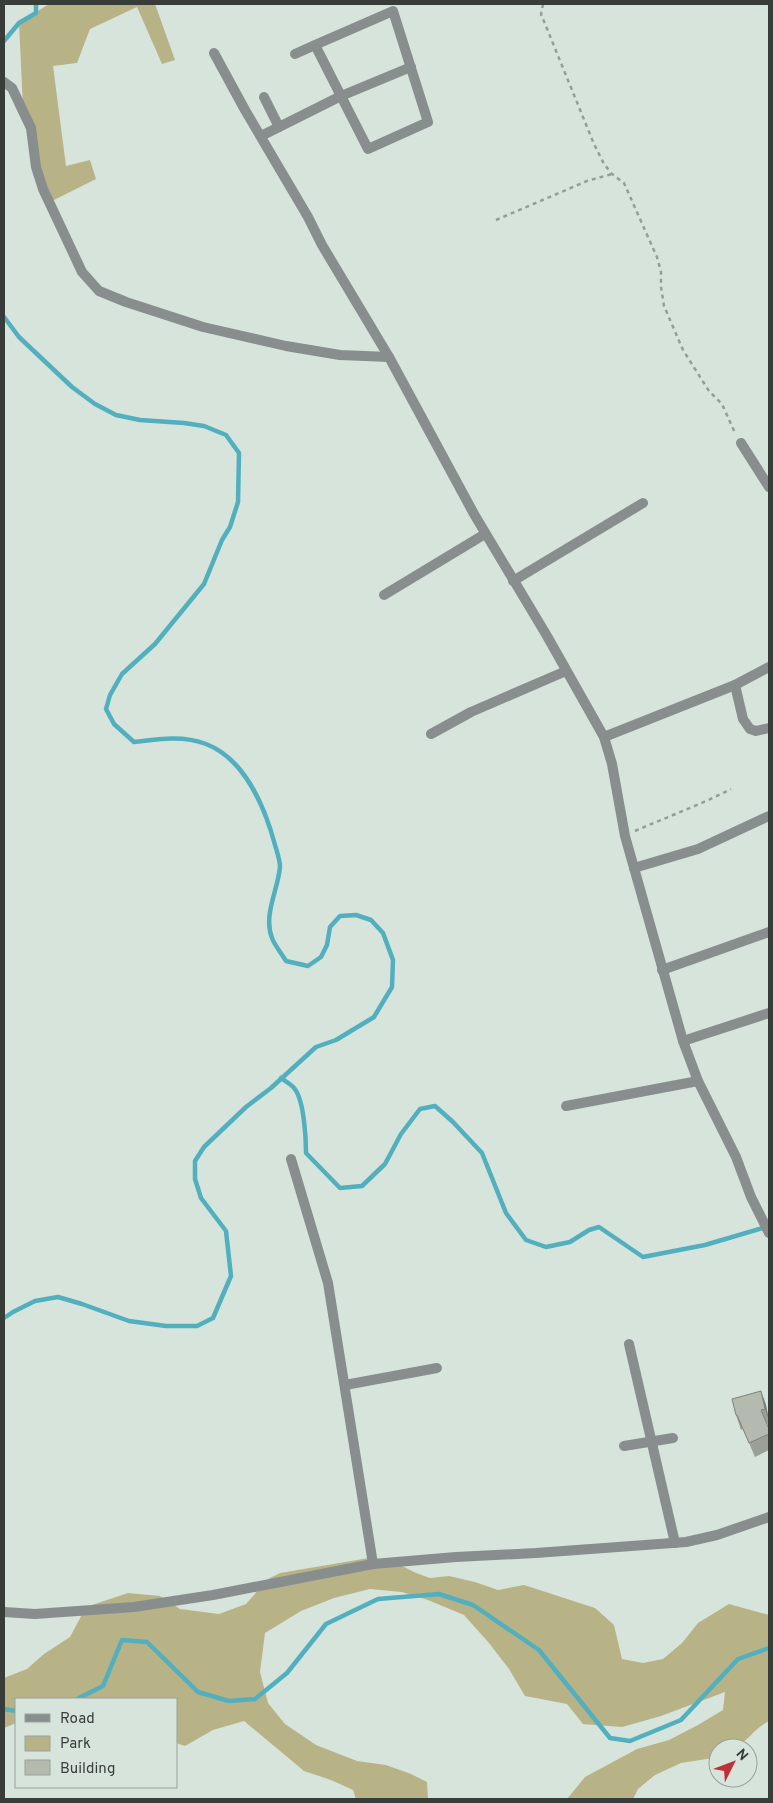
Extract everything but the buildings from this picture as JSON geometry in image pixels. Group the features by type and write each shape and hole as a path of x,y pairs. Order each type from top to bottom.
{"street":[{"path":"295,54 315,45 393,11 428,122 368,149 315,45"},
{"path":"214,53 308,217 322,245 389,357 485,534 547,636 604,737 612,764 625,836 683,1041 698,1081 736,1157 750,1197 769,1234"},
{"path":"261,136 341,96 411,67"},
{"path":"8,85 31,128 36,167 43,189 82,272 99,291 126,302 203,327 286,346 340,355 389,357"},
{"path":"264,97 279,127"},
{"path":"741,443 769,487"},
{"path":"513,581 643,503"},
{"path":"384,595 485,534"},
{"path":"604,737 735,685 769,667"},
{"path":"431,734 471,712 566,671"},
{"path":"735,685 743,719 750,729 756,731 769,728"},
{"path":"634,868 698,849 769,816"},
{"path":"662,970 769,932"},
{"path":"683,1041 769,1012"},
{"path":"566,1106 698,1081"},
{"path":"291,1159 328,1283 373,1564"},
{"path":"629,1344 675,1543"},
{"path":"345,1385 437,1368"},
{"path":"624,1446 672,1438"},
{"path":"4,1612 35,1614 134,1607 373,1564 456,1556 536,1553 675,1543 717,1535 769,1517"}],"path":[{"path":"543,4 541,14 594,144 604,164 612,174 624,183 657,258 661,272 664,306 683,350 709,390 722,404 730,424 741,443"},
{"path":"496,220 587,181 612,174"},
{"path":"625,836 731,789"}],"green space":[{"path":"49,4 155,4 175,60 162,64 137,7 90,29 77,63 53,66 66,166 90,160 96,179 50,202 23,108 19,23"},
{"path":"369,1558 394,1562 430,1578 449,1576 498,1590 524,1585 595,1608 614,1625 622,1659 643,1663 663,1659 682,1643 698,1623 729,1604 769,1615 769,1721 747,1738 708,1738 708,1759 681,1763 655,1775 638,1789 633,1799 567,1799 585,1777 637,1749 669,1740 723,1710 725,1692 661,1716 622,1727 583,1724 567,1704 525,1696 509,1669 464,1615 428,1600 402,1592 370,1589 334,1598 301,1611 265,1633 260,1672 268,1703 285,1724 316,1745 357,1761 386,1765 427,1782 428,1799 356,1799 353,1790 304,1771 244,1721 213,1730 185,1746 178,1744 178,1698 15,1698 15,1723 4,1728 4,1678 27,1669 44,1654 70,1637 86,1607 128,1593 160,1596 180,1609 219,1614 246,1604 268,1579 280,1573"}],"waterway":[{"path":"4,41 19,23 36,13 36,4"},
{"path":"4,317 19,337 72,387 95,404 116,415 140,420 204,426 226,435 239,453 238,502 230,527 222,540 204,584 155,644 122,674 110,695 106,709 114,724 134,742 170,739 197,741 220,751 242,773 259,801 271,831 279,859 279,876 269,920 273,941 286,961 308,966 321,957 327,945 330,927 340,916 356,915 371,920 383,933 393,960 392,987 374,1017 336,1040 316,1047 271,1088 246,1107 204,1147 195,1161 195,1179 201,1198 226,1231 231,1276 213,1318 197,1326 166,1326 129,1321 58,1297 35,1301 4,1318"},
{"path":"281,1078 294,1088 300,1101 304,1119 306,1153 340,1188 362,1186 385,1164 401,1134 420,1109 435,1106 482,1153 506,1213 526,1240 546,1247 570,1242 589,1230 599,1227 643,1257 705,1245 766,1227"},
{"path":"79,1698 103,1686 122,1640 147,1642 198,1692 229,1701 255,1699 287,1673 326,1624 378,1599 439,1594 473,1605 539,1650 610,1738 630,1741 681,1720 738,1659 769,1648"},
{"path":"4,1709 15,1711"}]}
